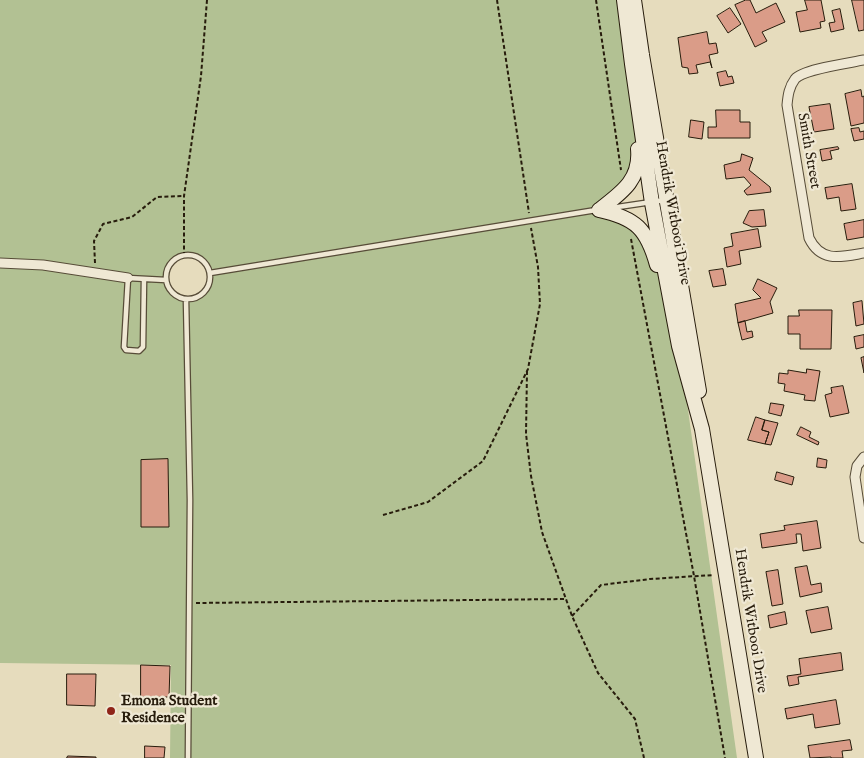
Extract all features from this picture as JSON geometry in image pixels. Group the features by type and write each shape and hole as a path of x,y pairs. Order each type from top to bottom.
{"main road":[{"name":"Hendrik Witbooi Drive","path":"624,0 652,202 679,346 702,430 756,758"},
{"name":"Hendrik Witbooi Drive","path":"634,0 694,351 702,430"},
{"path":"599,210 624,191 633,178 639,157 630,78 632,64"},
{"path":"599,210 614,213 641,227 653,252 679,346"}],"street":[{"name":"Smith Street","path":"864,60 811,71 796,77 790,86 787,105 809,238 813,246 817,251 838,258 864,253"},
{"path":"0,263 43,265 128,278"},
{"path":"864,457 857,466 855,476 864,538"}],"lane":[{"path":"210,273 667,199"},
{"path":"184,256 198,257 207,266 210,273 210,280 204,292 186,299 173,293 166,280 169,267 178,258 184,256"},
{"path":"144,279 143,347 140,351 126,350 124,347 128,278 166,280"},
{"path":"186,299 190,500 188,758"}],"path":[{"path":"184,256 184,196 201,76 208,0"},
{"path":"497,0 538,267 540,304 528,369 526,434 531,476 542,532 572,616 598,673 635,719 644,758"},
{"path":"596,0 624,191"},
{"path":"95,273 94,241 103,224 132,217 157,197 184,196"},
{"path":"627,219 694,576 725,758"},
{"path":"383,515 428,502 483,461 528,369"},
{"path":"572,616 601,586 650,579 726,574"},
{"path":"189,603 566,599"}],"green space":[{"path":"0,0 624,0 639,157 637,166 599,209 633,221 653,252 679,346 737,758 170,758 171,665 0,663","holes":["191,255 205,265 210,275 210,280 205,291 194,298 184,299 175,294 169,285 167,275 169,266 176,258"]}],"building":[{"path":"750,0 756,13 776,3 785,22 762,32 767,41 755,47 735,5"},
{"path":"805,0 821,0 825,21 820,22 821,28 800,32 796,12 807,10"},
{"path":"852,0 864,0 864,30 859,31"},
{"path":"730,8 741,24 728,33 717,16"},
{"path":"840,9 844,29 831,32 829,23 835,22 832,11"},
{"path":"707,32 709,44 716,43 718,53 709,55 712,68 710,62 696,65 698,73 689,74 688,68 682,67 678,38"},
{"path":"726,71 728,77 732,76 734,83 720,86 717,73"},
{"path":"861,90 862,97 864,96 864,123 851,126 845,94"},
{"path":"830,104 834,129 814,132 809,107"},
{"path":"716,110 740,110 740,122 750,122 750,138 708,138 708,127 716,127"},
{"path":"691,120 704,122 702,139 689,137"},
{"path":"859,128 860,132 864,131 864,139 854,141 851,129"},
{"path":"838,147 839,149 830,151 832,159 822,161 820,150"},
{"path":"742,154 753,158 749,170 770,187 771,192 747,195 744,191 751,185 744,177 726,179 724,165 740,161"},
{"path":"852,184 856,209 841,211 839,197 827,199 825,188"},
{"path":"764,210 766,226 752,227 743,223 749,211"},
{"path":"864,220 864,237 847,240 844,224"},
{"path":"758,229 761,247 739,251 741,264 727,267 724,248 733,246 731,234"},
{"path":"723,269 726,285 713,287 709,271"},
{"path":"758,279 777,288 770,302 773,313 738,323 735,304 761,298 753,290"},
{"path":"862,301 864,324 856,326 853,303"},
{"path":"799,310 832,310 831,349 800,349 800,334 788,334 788,316 799,316"},
{"path":"745,321 747,332 752,331 753,337 742,340 738,323"},
{"path":"864,335 864,347 856,349 854,337"},
{"path":"864,357 864,373 861,358"},
{"path":"807,369 820,371 815,401 804,400 805,395 784,391 785,384 778,383 779,373 788,374 788,370 806,373"},
{"path":"843,386 849,413 830,417 825,395 832,393 831,388"},
{"path":"771,403 784,405 781,416 769,413"},
{"path":"756,417 765,420 762,430 769,432 765,444 748,440"},
{"path":"765,420 778,423 771,445 765,444 769,432 762,430"},
{"path":"801,427 811,432 809,437 819,442 818,445 797,435"},
{"path":"818,458 827,460 826,468 817,467"},
{"path":"168,459 169,527 141,527 141,460"},
{"path":"777,472 794,477 792,485 775,480"},
{"path":"817,521 821,548 803,551 801,534 796,534 797,543 762,548 760,534 785,530 784,526"},
{"path":"807,566 811,585 821,583 822,592 800,597 795,568"},
{"path":"778,570 783,604 772,606 766,572"},
{"path":"828,607 832,629 811,633 806,611"},
{"path":"785,612 787,624 770,628 768,616"},
{"path":"841,653 843,670 798,677 799,684 789,686 787,676 801,674 799,659"},
{"path":"141,665 170,666 169,697 141,697"},
{"path":"67,674 96,674 95,706 67,705"},
{"path":"836,700 840,724 815,728 813,714 787,719 785,709"},
{"path":"850,740 852,750 842,751 843,758 810,758 808,746"},
{"path":"145,746 165,747 164,758 145,758"},
{"path":"68,756 96,757 96,758 67,758"}],"place":[{"name":"Emona Student Residence","path":"111,711"}]}
